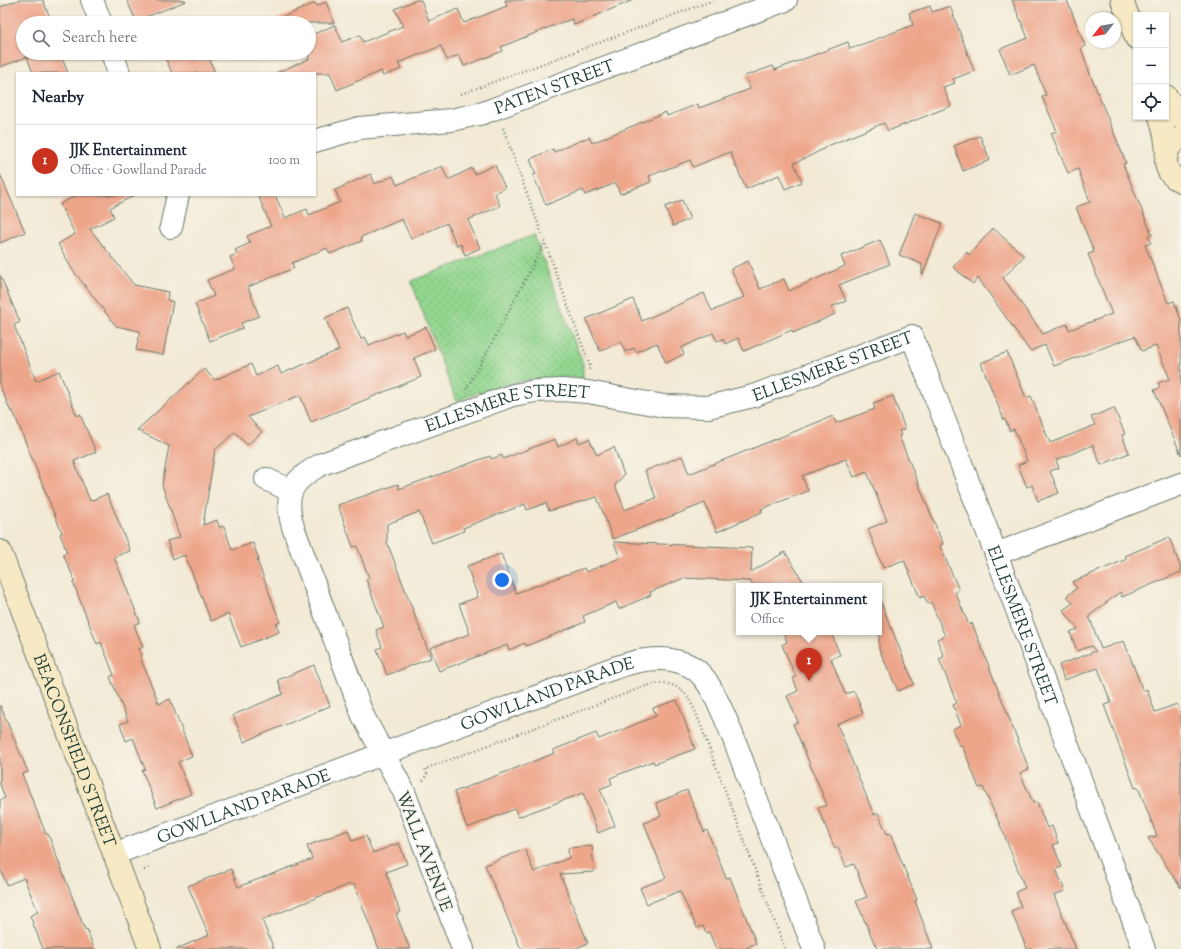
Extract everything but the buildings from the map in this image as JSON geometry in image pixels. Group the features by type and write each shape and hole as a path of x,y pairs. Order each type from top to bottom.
{"main road":[{"path":"1122,0 1133,30"},
{"path":"1169,100 1181,118"},
{"path":"1161,120 1165,135 1174,145 1167,168 1178,181"},
{"name":"BEACONSFIELD STREET","path":"0,551 150,949"}],"street":[{"path":"92,0 98,16"},
{"name":"PATEN STREET","path":"316,141 359,128 451,120 496,109 786,0"},
{"path":"114,60 119,72"},
{"path":"171,227 178,196"},
{"name":"ELLESMERE STREET","path":"292,491 294,485 308,472 322,464 513,395 562,390 588,392 664,406 708,407 731,403 753,396 912,336 996,554 1144,949"},
{"path":"266,479 292,491 288,503 294,527 363,716 383,754"},
{"path":"996,554 1181,484"},
{"name":"GOWLLAND PARADE","path":"114,854 584,679 638,661 657,658 684,663 693,668 705,679 721,710 814,949"},
{"name":"WALL AVENUE","path":"383,754 404,792 463,949"}],"path":[{"path":"458,95 714,0"},
{"path":"496,109 590,366 588,392"},
{"path":"449,418 485,356 544,243"},
{"path":"404,792 421,786 427,774 425,769 646,686 655,684 672,685 680,688 686,694 696,713 785,949"}],"green space":[{"path":"534,235 583,364 583,378 566,377 533,379 503,385 456,401 411,281"}],"place":[{"name":"JJK Entertainment","path":"809,681"}]}
